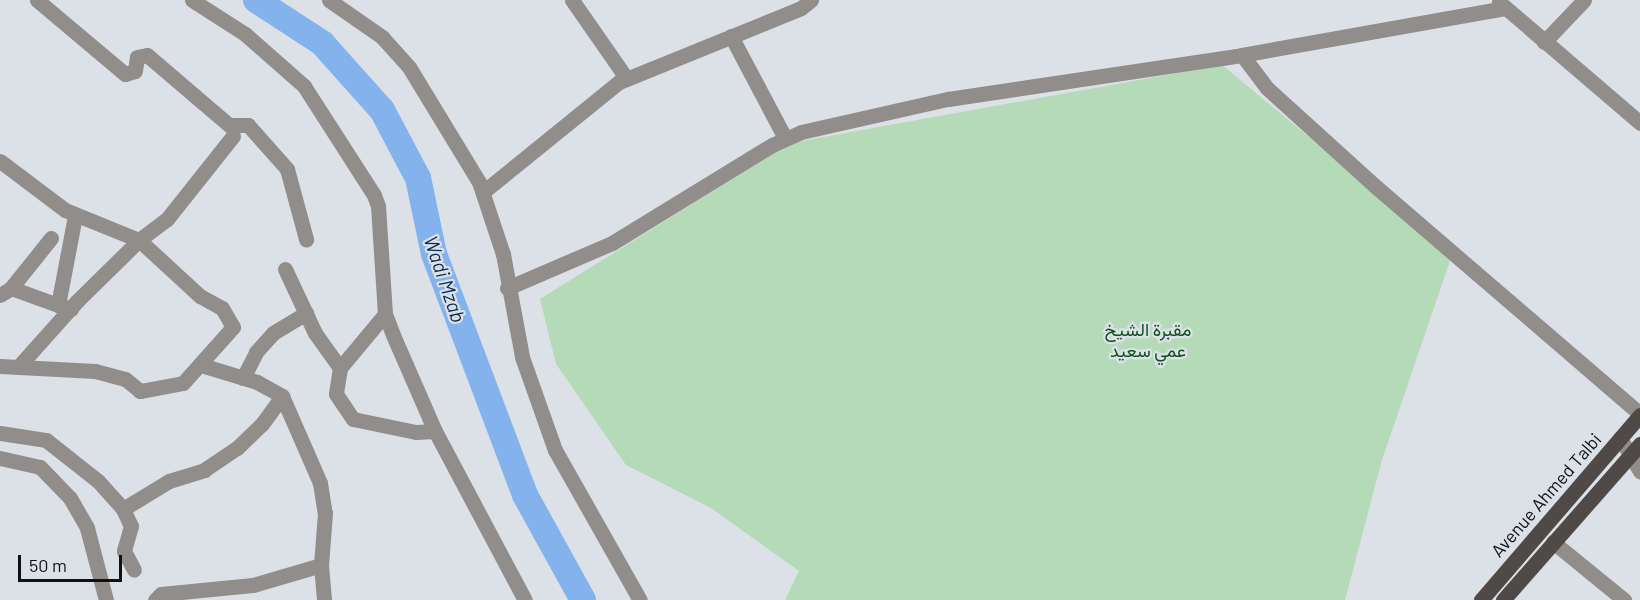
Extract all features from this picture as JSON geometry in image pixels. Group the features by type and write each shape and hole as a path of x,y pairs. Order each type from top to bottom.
{"main road":[{"name":"Avenue Ahmed Talbi","path":"1481,600 1640,414"},
{"path":"1503,600 1635,450"}],"street":[{"path":"37,0 125,74 135,72 137,57 147,55 229,125 248,125 287,169 306,239"},
{"path":"192,0 245,34 304,86 363,178 378,206 386,314 435,430 525,600"},
{"path":"329,0 375,31 409,67 483,192 503,254 507,288 522,357 555,450 640,600"},
{"path":"572,0 627,79"},
{"path":"483,192 627,79 672,64 731,36 801,8 812,0"},
{"path":"1544,42 1584,0"},
{"path":"507,288 612,243 785,138 958,98 1242,55 1501,4 1640,123"},
{"path":"731,36 785,138"},
{"path":"1242,55 1268,88 1367,178 1640,414"},
{"path":"18,367 64,307 139,240 167,219 233,136"},
{"path":"0,161 40,195 75,216 139,240 200,296 222,308 233,327 183,383 140,391 125,379 95,371 0,366"},
{"path":"64,307 75,216"},
{"path":"51,238 6,292 64,307"},
{"path":"285,269 319,340 340,368"},
{"path":"243,378 256,352 273,333 306,313"},
{"path":"386,314 340,368 336,394 356,422 416,432 435,430"},
{"path":"201,365 243,378 282,396 320,483 325,513 321,565 324,600"},
{"path":"123,509 169,481 200,472 237,448 262,424 282,396"},
{"path":"0,433 46,440 98,481 123,509 130,526 124,551 134,570"},
{"path":"1620,438 1635,450 1640,471"},
{"path":"0,458 40,467 70,498 87,528 106,600"},
{"path":"1553,542 1624,600"},
{"path":"154,600 161,594 253,585 321,565"}],"green space":[{"name":"مقبرة الشيخ عمي سعيد","path":"1222,65 1452,255 1382,460 1345,600 785,600 799,571 711,508 626,465 556,364 540,299 790,143"}],"waterway":[{"name":"Wadi Mzab","path":"256,0 322,43 382,110 418,178 434,254 525,495 583,600"}]}
